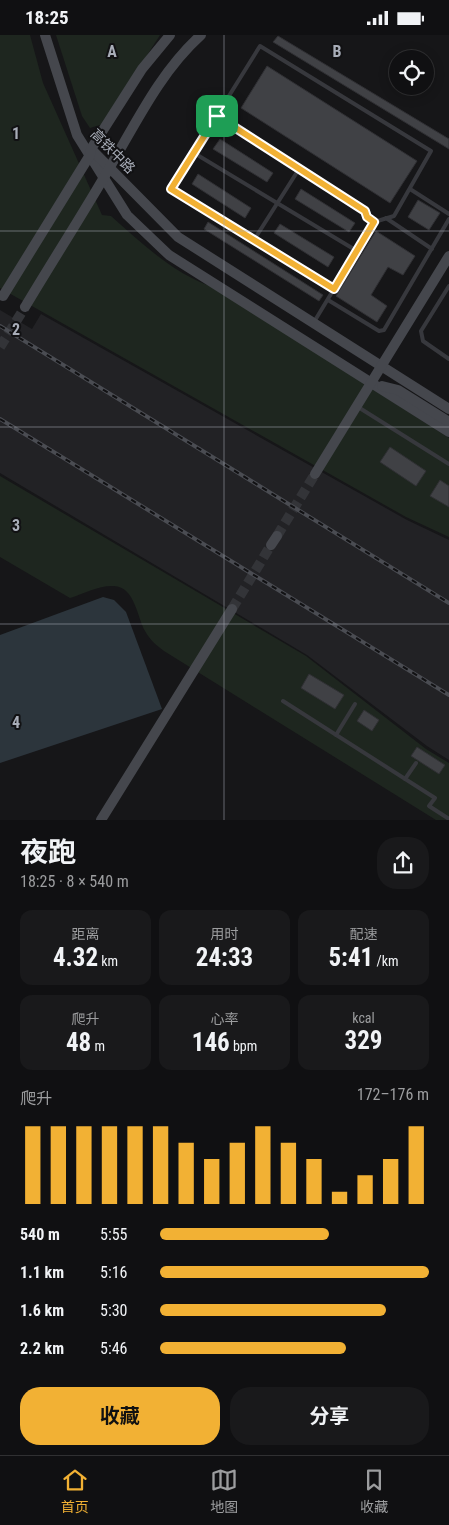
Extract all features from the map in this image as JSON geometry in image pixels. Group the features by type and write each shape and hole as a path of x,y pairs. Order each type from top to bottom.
{"street":[{"name":"高铁中路","path":"45,35 77,135 90,152 128,215 169,255 449,432"},
{"path":"3,296 142,69 170,35"},
{"path":"24,307 104,178 158,86 184,50 201,35"},
{"name":"高铁中路","path":"90,152 110,168 178,237 380,367 449,409"},
{"path":"315,474 449,256"},
{"name":"高铁中路","path":"371,383 398,390 449,422"},
{"path":"271,545 277,536"},
{"path":"101,820 232,609"}],"lane":[{"path":"313,324 328,300 374,222 394,216 431,151 260,46 171,189 334,289"},
{"path":"217,116 365,211 367,217 374,222"},
{"path":"194,153 357,251"},
{"path":"254,241 300,169"},
{"path":"410,189 449,213"},
{"path":"386,218 432,249"},
{"path":"328,300 379,331 384,330 449,219"},
{"path":"449,285 420,331 423,341 449,359"},
{"path":"357,406 449,464"},
{"path":"283,701 435,798 429,806 449,819"},
{"path":"336,735 355,704"},
{"path":"405,779 416,763"}],"shaded area":[{"path":"0,35 30,35 43,83 102,215 111,216 147,248 185,275 215,288 449,438 449,537 406,517 0,288"},
{"path":"56,35 160,35 103,124 90,128 82,116"},
{"path":"0,310 32,329 41,314 407,520 449,540 449,760 427,746 307,655 0,473"},
{"path":"0,476 306,656 426,749 449,763 449,820 436,820 164,651 147,634 127,591 114,586 103,587 70,598 0,557"},
{"path":"103,597 114,600 126,612 162,709 0,763 0,635"}],"building":[{"path":"278,36 449,139 449,149 273,42"},
{"path":"267,66 417,161 390,203 241,108"},
{"path":"220,139 273,173 267,182 213,149"},
{"path":"198,174 251,208 245,218 192,184"},
{"path":"301,189 355,223 349,232 295,199"},
{"path":"418,200 440,213 429,230 408,217"},
{"path":"208,222 323,295 319,301 204,229"},
{"path":"280,224 334,257 328,267 274,233"},
{"path":"376,231 415,256 403,275 388,267 371,295 387,306 377,322 336,296"},
{"path":"390,447 426,471 416,486 380,462"},
{"path":"440,480 449,486 449,507 430,496"},
{"path":"309,674 344,695 335,709 301,688"},
{"path":"364,710 379,720 372,731 357,721"},
{"path":"417,747 445,765 439,774 411,756"}],"tunnel":[{"path":"0,347 25,307"},
{"path":"277,536 315,474"},
{"path":"232,609 271,545"}],"railway":[{"path":"0,326 449,603"},
{"path":"0,419 449,695"}],"route":[{"path":"217,116 365,211 367,217 374,222 334,289 171,189 217,116"}]}
